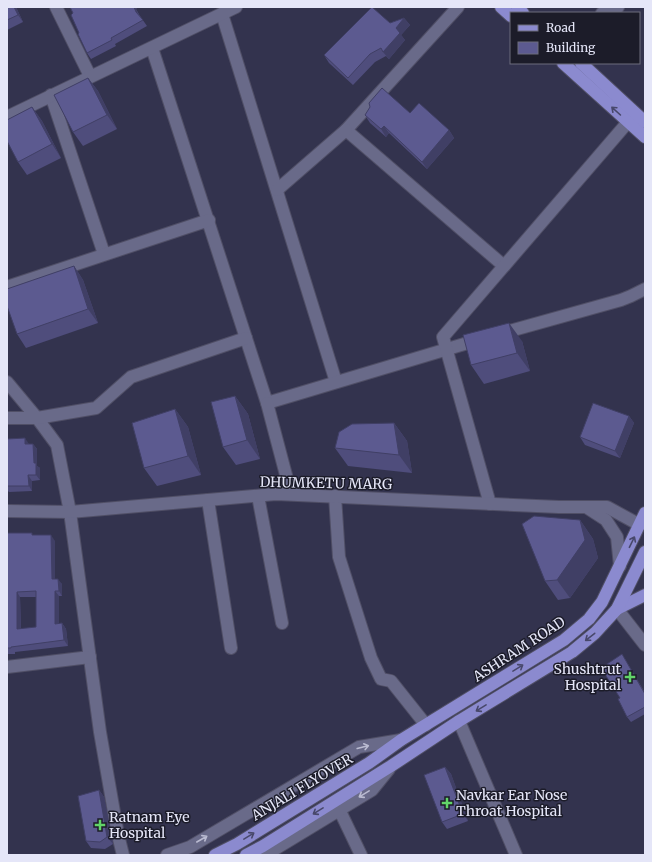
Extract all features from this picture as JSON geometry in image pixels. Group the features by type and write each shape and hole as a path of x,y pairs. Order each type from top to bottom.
{"main road":[{"path":"501,7 510,15"},
{"path":"564,64 645,137"},
{"path":"582,64 645,122"},
{"name":"ASHRAM ROAD","path":"401,740 564,640 589,619 602,602 642,527 645,513"},
{"name":"ASHRAM ROAD","path":"391,766 459,721 572,652 595,633 617,609 645,552"},
{"path":"602,602 617,609 645,595"},
{"name":"ANJALI FLYOVER","path":"215,855 237,844 369,763 401,740"},
{"name":"ANJALI FLYOVER","path":"246,855 264,846 391,766"}],"street":[{"path":"56,7 90,76"},
{"path":"7,117 236,7"},
{"path":"276,190 346,130 458,7"},
{"path":"605,12 618,7"},
{"path":"222,14 336,382"},
{"path":"152,48 209,220 267,403 291,494"},
{"path":"51,95 104,254"},
{"path":"490,504 443,337 628,122"},
{"path":"346,130 504,266"},
{"path":"7,287 209,220"},
{"path":"267,403 446,349 592,309 631,296 645,289"},
{"path":"7,418 37,418 96,408 131,377 246,338"},
{"path":"7,382 57,445 70,512 100,732 118,835 123,855"},
{"name":"DHUMKETU MARG","path":"7,511 70,512 276,494 291,494 490,504 607,507 642,527"},
{"path":"258,496 282,623"},
{"path":"335,496 340,557 371,658 381,679 391,681 426,725"},
{"path":"208,500 231,648"},
{"path":"586,507 606,520 618,537 620,566"},
{"path":"617,609 645,645"},
{"path":"7,667 90,657"},
{"path":"459,721 516,855"},
{"path":"167,855 190,847 359,747 401,740"},
{"path":"265,855 372,790 391,766"},
{"path":"340,810 361,855"}],"building":[{"path":"7,7 14,7 18,15 7,20"},
{"path":"70,7 134,7 136,12 143,20 111,38 112,40 87,53 78,34 79,33 71,15 73,13"},
{"path":"372,7 390,23 404,18 396,28 400,33 383,52 381,48 370,54 348,78 324,55"},
{"path":"88,78 107,115 73,132 54,95"},
{"path":"382,88 410,113 419,103 449,130 422,162 384,126 381,129 365,115 370,107 369,103"},
{"path":"32,107 52,144 18,162 7,141 7,120"},
{"path":"74,266 88,309 17,334 7,306 7,289"},
{"path":"509,323 517,353 471,365 463,335"},
{"path":"235,396 247,440 223,447 211,402"},
{"path":"593,403 629,416 615,451 580,437"},
{"path":"175,409 188,456 144,468 132,423"},
{"path":"394,423 399,455 335,448 339,432 352,424"},
{"path":"25,438 25,444 33,444 36,475 28,475 29,486 7,486 7,439"},
{"path":"534,516 580,520 585,540 557,580 545,581 522,524"},
{"path":"7,533 51,535 52,579 58,579 59,591 55,591 55,624 62,623 64,640 7,648","holes":["36,591 36,627 17,629 17,592"]},
{"path":"622,654 645,694 645,707 627,717 618,699 620,698 601,668"},
{"path":"445,767 463,814 442,822 424,775"},
{"path":"99,790 107,837 100,842 86,841 78,796"}],"place":[{"name":"Shushtrut Hospital","path":"630,677"},
{"name":"Navkar Ear Nose Throat Hospital","path":"447,803"},
{"name":"Ratnam Eye Hospital","path":"100,825"}]}
